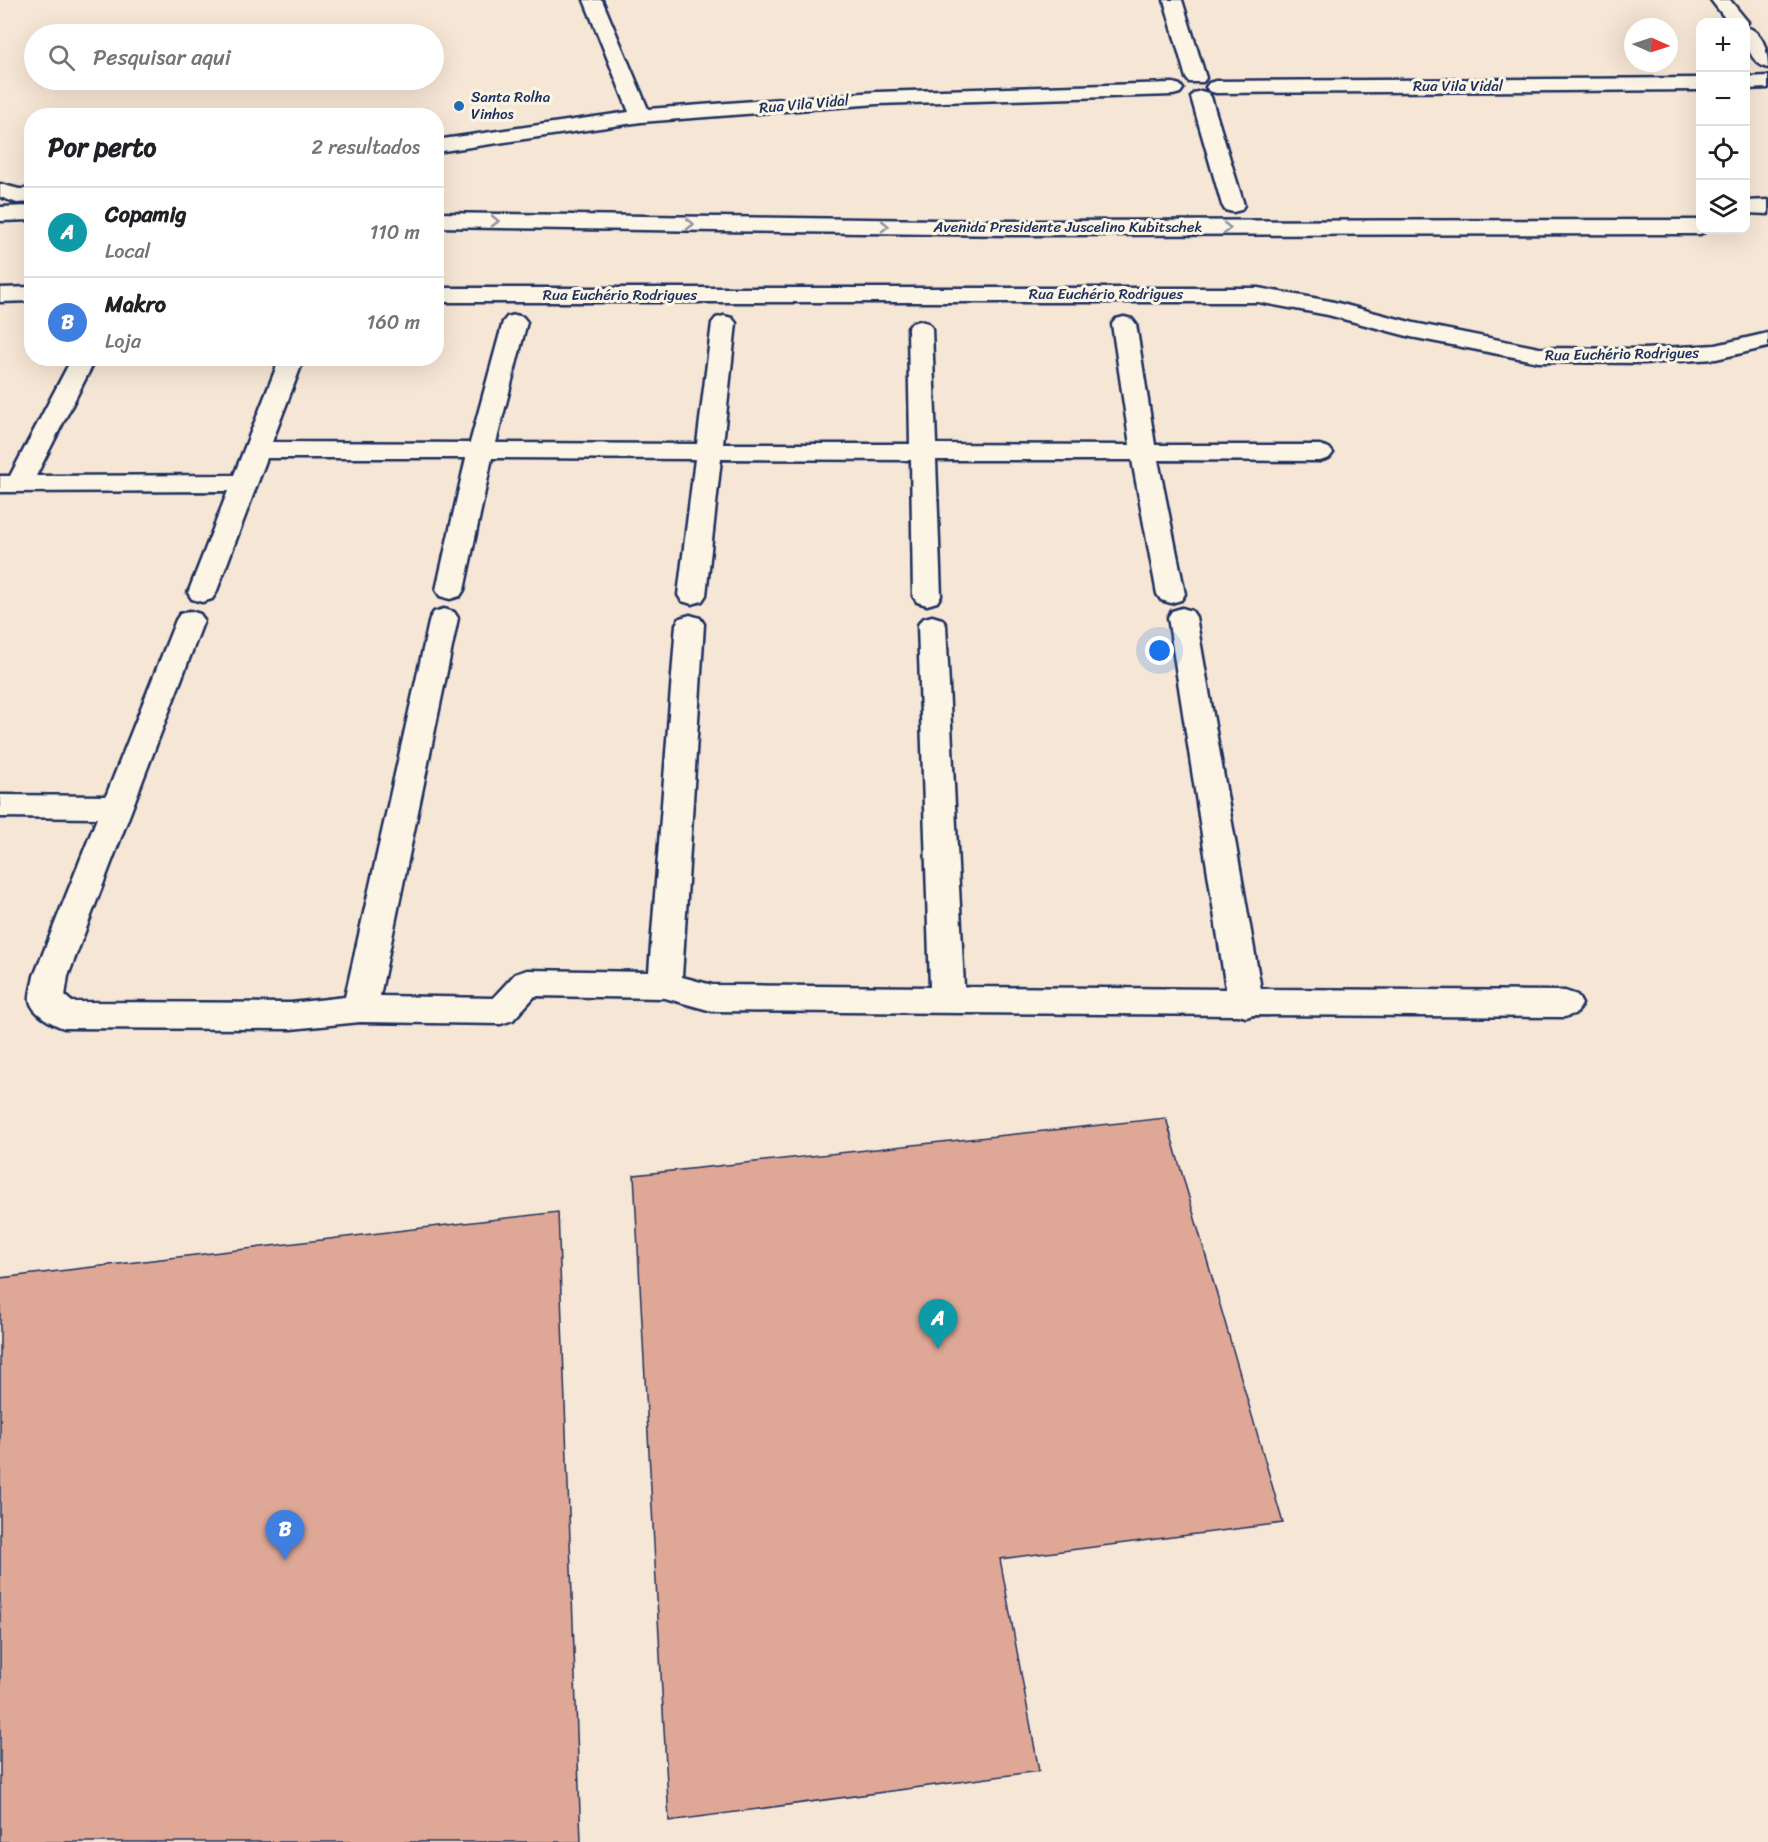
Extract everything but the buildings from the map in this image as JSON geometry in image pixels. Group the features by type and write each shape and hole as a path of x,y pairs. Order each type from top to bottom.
{"main road":[{"path":"593,0 641,116"},
{"path":"1173,0 1204,88 1233,205"},
{"path":"1720,0 1734,18"},
{"path":"1750,38 1768,62"},
{"name":"Rua Vila Vidal","path":"444,145 641,116 877,98 1173,89 1176,82 1181,80 1204,88 1696,84"},
{"path":"1750,83 1768,82"},
{"path":"444,204 830,205"},
{"name":"Avenida Presidente Juscelino Kubitschek","path":"1209,205 1257,205"},
{"path":"1569,206 1696,207"},
{"path":"1750,207 1768,207"},
{"path":"0,214 24,213"},
{"name":"Avenida Presidente Juscelino Kubitschek","path":"444,220 1011,228 1696,227"},
{"path":"1750,227 1768,227"},
{"path":"0,295 24,294"},
{"name":"Rua Euchério Rodrigues","path":"444,295 1258,295 1330,308 1411,330 1539,355 1644,356 1716,352 1768,340"},
{"path":"360,1009 481,451 515,322"},
{"path":"665,986 691,610 724,323"},
{"path":"1124,324 1144,453 1176,606 1246,1004"},
{"path":"920,328 921,452 948,1000"},
{"path":"9,484 79,366"},
{"path":"202,593 289,366"},
{"path":"256,450 1320,453"},
{"path":"9,484 244,483"},
{"path":"190,620 51,976 47,1000 64,1015 291,1016 360,1009 501,1011 527,983 665,986 712,998 1565,1005"},
{"path":"0,806 117,807"}],"place":[{"name":"Santa Rolha Vinhos","path":"459,106"},
{"name":"Copamig","path":"938,1349"},
{"name":"Makro","path":"285,1560"}]}
